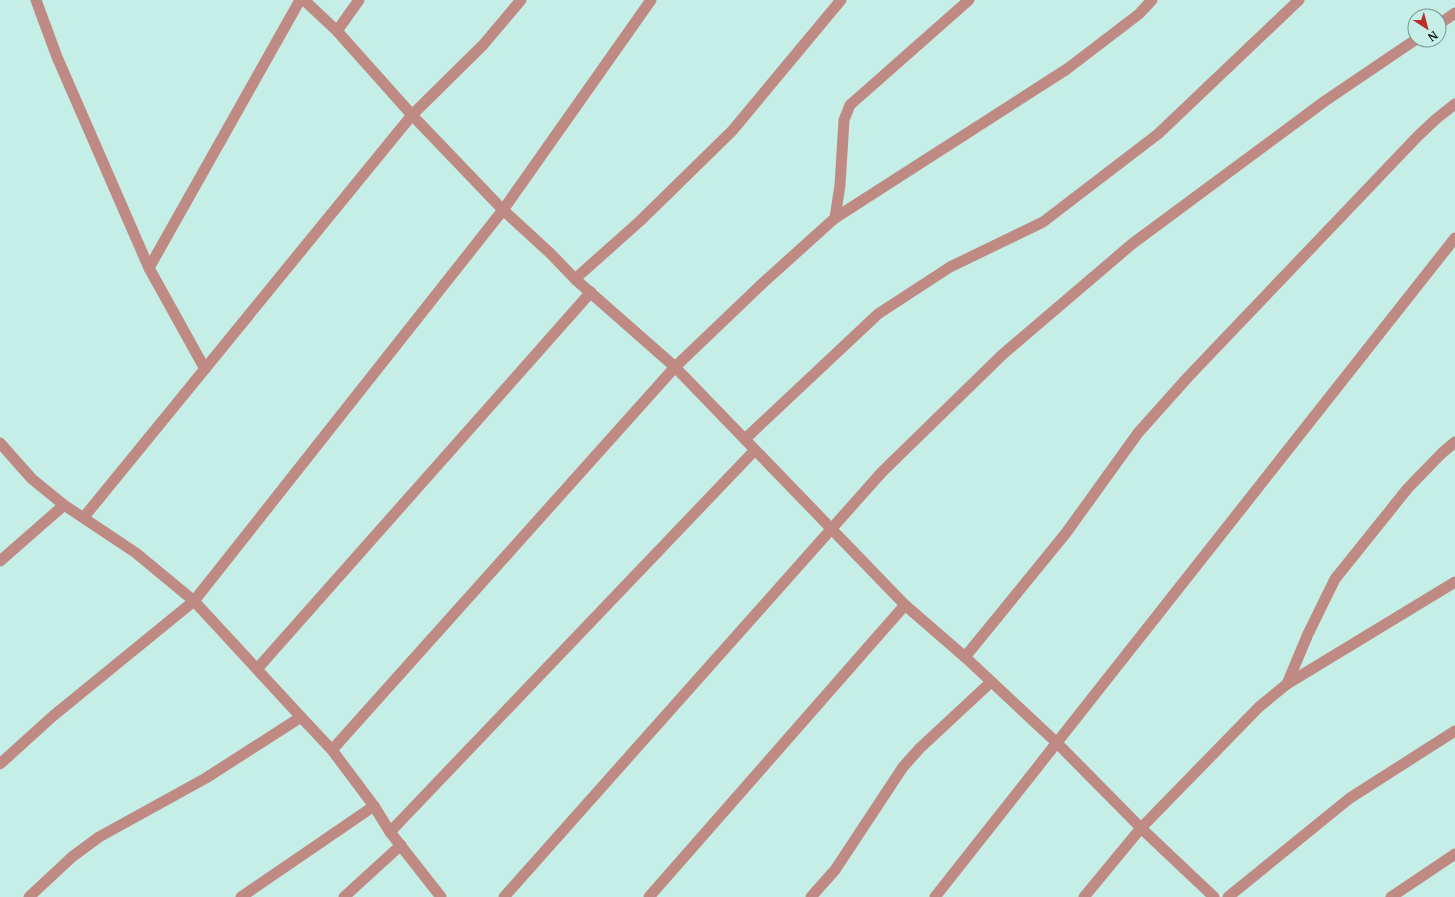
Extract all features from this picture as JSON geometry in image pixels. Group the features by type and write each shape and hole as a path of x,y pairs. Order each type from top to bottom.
{"street":[{"path":"36,0 57,57 149,268 205,369"},
{"path":"149,268 300,0"},
{"path":"304,0 337,31 412,115 503,210 575,278 676,367 905,605 965,657 1057,743 1141,828 1214,897"},
{"path":"337,31 359,0"},
{"path":"84,517 412,115 483,45 521,0"},
{"path":"0,764 53,716 194,601 503,210 651,0"},
{"path":"575,278 640,221 732,131 841,0"},
{"path":"834,218 840,185 844,120 850,105 969,0"},
{"path":"332,750 676,367 764,282 834,218 1067,68 1138,14 1152,0"},
{"path":"745,439 878,314 950,267 1043,222 1158,134 1299,0"},
{"path":"504,897 882,472 1002,355 1132,244 1325,101 1407,46"},
{"path":"965,657 1066,533 1138,433 1188,377 1416,137 1455,104"},
{"path":"935,897 1455,238"},
{"path":"257,669 591,292"},
{"path":"1287,684 1308,634 1335,579 1408,488 1442,453 1455,442"},
{"path":"0,443 32,479 64,505 136,553 194,601 332,750 374,806 390,832 441,897"},
{"path":"390,832 755,450"},
{"path":"0,560 64,505"},
{"path":"1084,897 1141,828 1259,707 1287,684 1455,582"},
{"path":"649,897 905,605"},
{"path":"811,897 835,870 903,767 920,748 991,682"},
{"path":"29,897 72,857 99,837 206,778 301,718"},
{"path":"1228,897 1350,798 1455,731"},
{"path":"241,897 374,806"},
{"path":"344,897 401,845"},
{"path":"1391,897 1455,854"}]}
